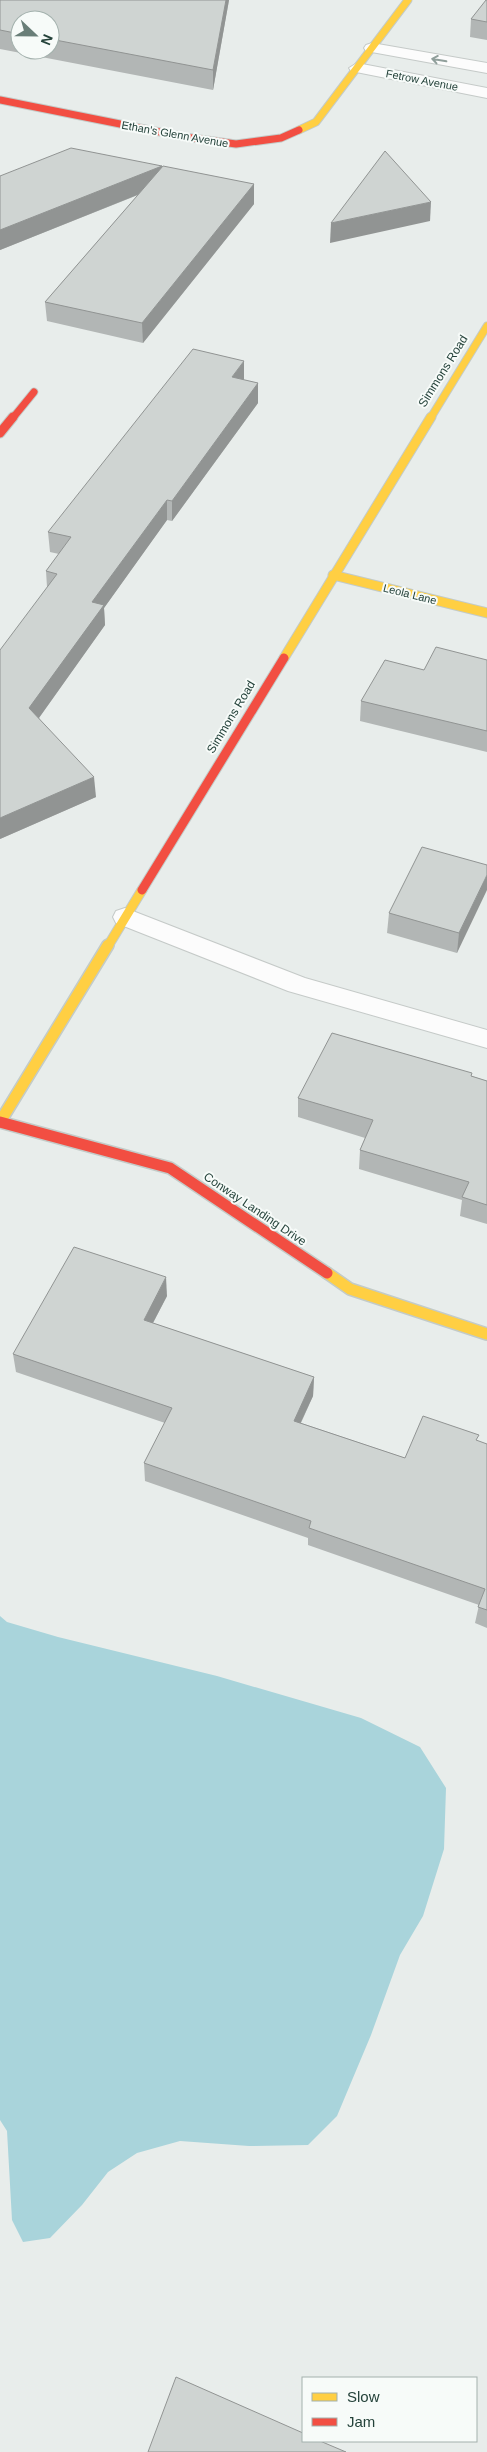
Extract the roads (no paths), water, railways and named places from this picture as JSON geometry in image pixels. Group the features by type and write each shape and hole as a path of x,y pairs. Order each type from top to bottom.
{"street":[{"name":"Ethan's Glenn Avenue","path":"0,100 185,137 236,144 281,138 316,122 408,0"},
{"name":"Fetrow Avenue","path":"372,48 487,68"},
{"name":"Fetrow Avenue","path":"357,68 487,92"},
{"name":"Simmons Road","path":"0,1122 487,326"},
{"path":"0,433 34,392"},
{"name":"Leola Lane","path":"333,576 487,613"},
{"path":"125,917 297,985 487,1039"},
{"name":"Conway Landing Drive","path":"0,1122 170,1168 350,1289 487,1334"}],"water":[{"path":"0,1616 7,1622 58,1637 217,1676 361,1718 420,1747 446,1788 444,1849 423,1916 400,1955 371,2035 337,2116 308,2145 249,2146 180,2141 137,2153 108,2172 82,2205 50,2238 23,2242 12,2220 7,2131 0,2120"}]}
